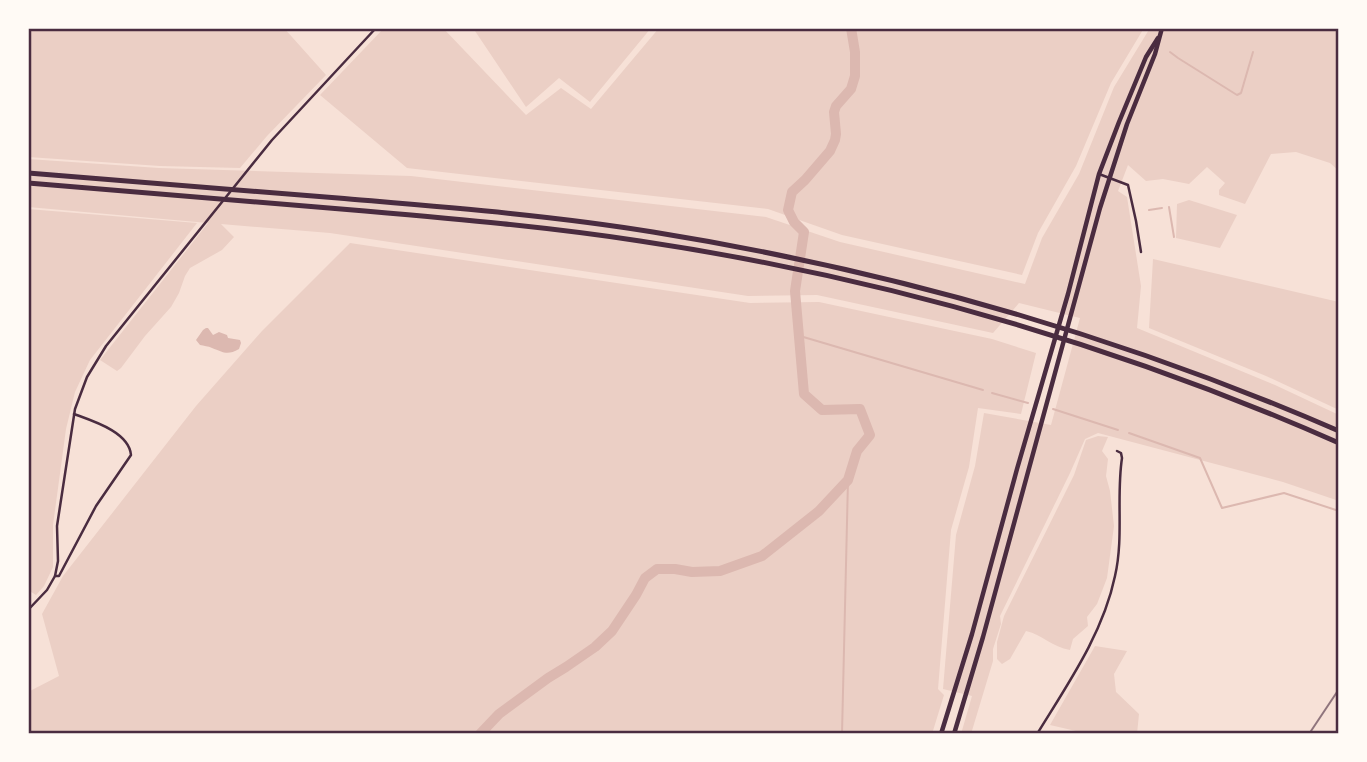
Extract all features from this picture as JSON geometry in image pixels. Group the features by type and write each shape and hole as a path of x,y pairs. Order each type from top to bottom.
{"highway":[{"path":"28,173 558,219 761,251 979,303 1080,334 1220,383 1339,431"},
{"path":"28,183 478,220 560,229 759,261 942,304 1089,348 1217,393 1339,443"}],"main road":[{"path":"954,734 1100,208 1128,124 1156,54 1162,28"},
{"path":"941,734 1068,294 1099,174 1146,57 1160,34"}],"street":[{"path":"28,610 47,590 55,576 58,561 57,526 74,414 87,377 106,346 272,141 376,28"},
{"path":"1099,174 1128,185 1141,252"},
{"path":"55,576 59,576 96,506 131,455 130,446 120,436 74,414"},
{"path":"1037,734 1087,651 1108,602 1115,576 1120,530 1118,494 1122,458 1117,451"}],"shaded area":[{"path":"28,28 284,28 326,75 240,168 160,166 28,157"},
{"path":"384,28 443,28 526,115 561,88 591,109 659,28 1144,28 1111,83 1076,166 1038,233 1022,275 842,235 768,209 407,168 320,95"},
{"path":"473,28 651,28 590,102 559,78 526,107"},
{"path":"1150,28 1167,31 1169,28 1332,28 1339,32 1339,171 1330,163 1296,152 1271,154 1245,204 1219,195 1219,190 1225,183 1207,167 1189,184 1163,179 1146,181 1128,165 1118,191 1127,197 1141,286 1137,328 1275,385 1339,415 1339,501 1283,482 1098,433 1085,439 1000,616 1001,624 993,649 993,661 971,734 961,734 972,696 943,689 956,535 975,466 984,413 1051,425 1080,318 1019,303 993,333 817,295 748,296 330,233 221,224 234,237 222,250 190,268 171,307 117,371 100,360 208,223 28,207 28,159 159,168 411,176 766,217 840,242 1025,284 1042,238 1079,174 1114,87"},
{"path":"1189,200 1237,215 1220,248 1176,238 1177,204"},
{"path":"28,209 197,223 90,360 75,392 66,429 53,525 53,567 44,586 36,595 28,590"},
{"path":"350,243 750,303 819,302 992,339 1036,353 1021,414 978,408 969,467 951,530 938,689 944,695 932,734 28,734 28,692 59,676 42,614 63,576 196,406 262,331"},
{"path":"1153,259 1339,302 1339,410 1266,376 1149,328"},
{"path":"206,328 213,335 219,332 228,338 240,340 239,349 225,353 200,345 196,340"},
{"path":"1098,436 1108,437 1102,451 1108,459 1106,476 1114,526 1107,578 1097,604 1087,617 1088,626 1073,639 1070,650 1026,631 1010,659 1002,664 997,659 997,642 1004,616 1074,475 1086,440"},
{"path":"1095,646 1127,651 1114,674 1116,692 1139,714 1137,734 1089,734 1050,725"}],"waterway":[{"path":"480,734 499,714 595,647 612,631 645,578 657,569 720,571 762,556 819,511 848,480 857,451 870,435 860,409 822,410 804,394 795,291 804,232 794,222 788,210 792,192 830,151 835,140 834,112 851,89 855,76 851,28"},
{"path":"1170,52 1237,95 1241,93 1253,52"},
{"path":"1169,207 1174,237"},
{"path":"1149,210 1162,208"},
{"path":"800,336 983,390"},
{"path":"992,393 1028,403"},
{"path":"1053,409 1118,430"},
{"path":"1129,433 1200,458 1222,508 1284,493 1339,511"},
{"path":"842,734 848,480"}],"railway":[{"path":"1309,734 1339,689"}]}
